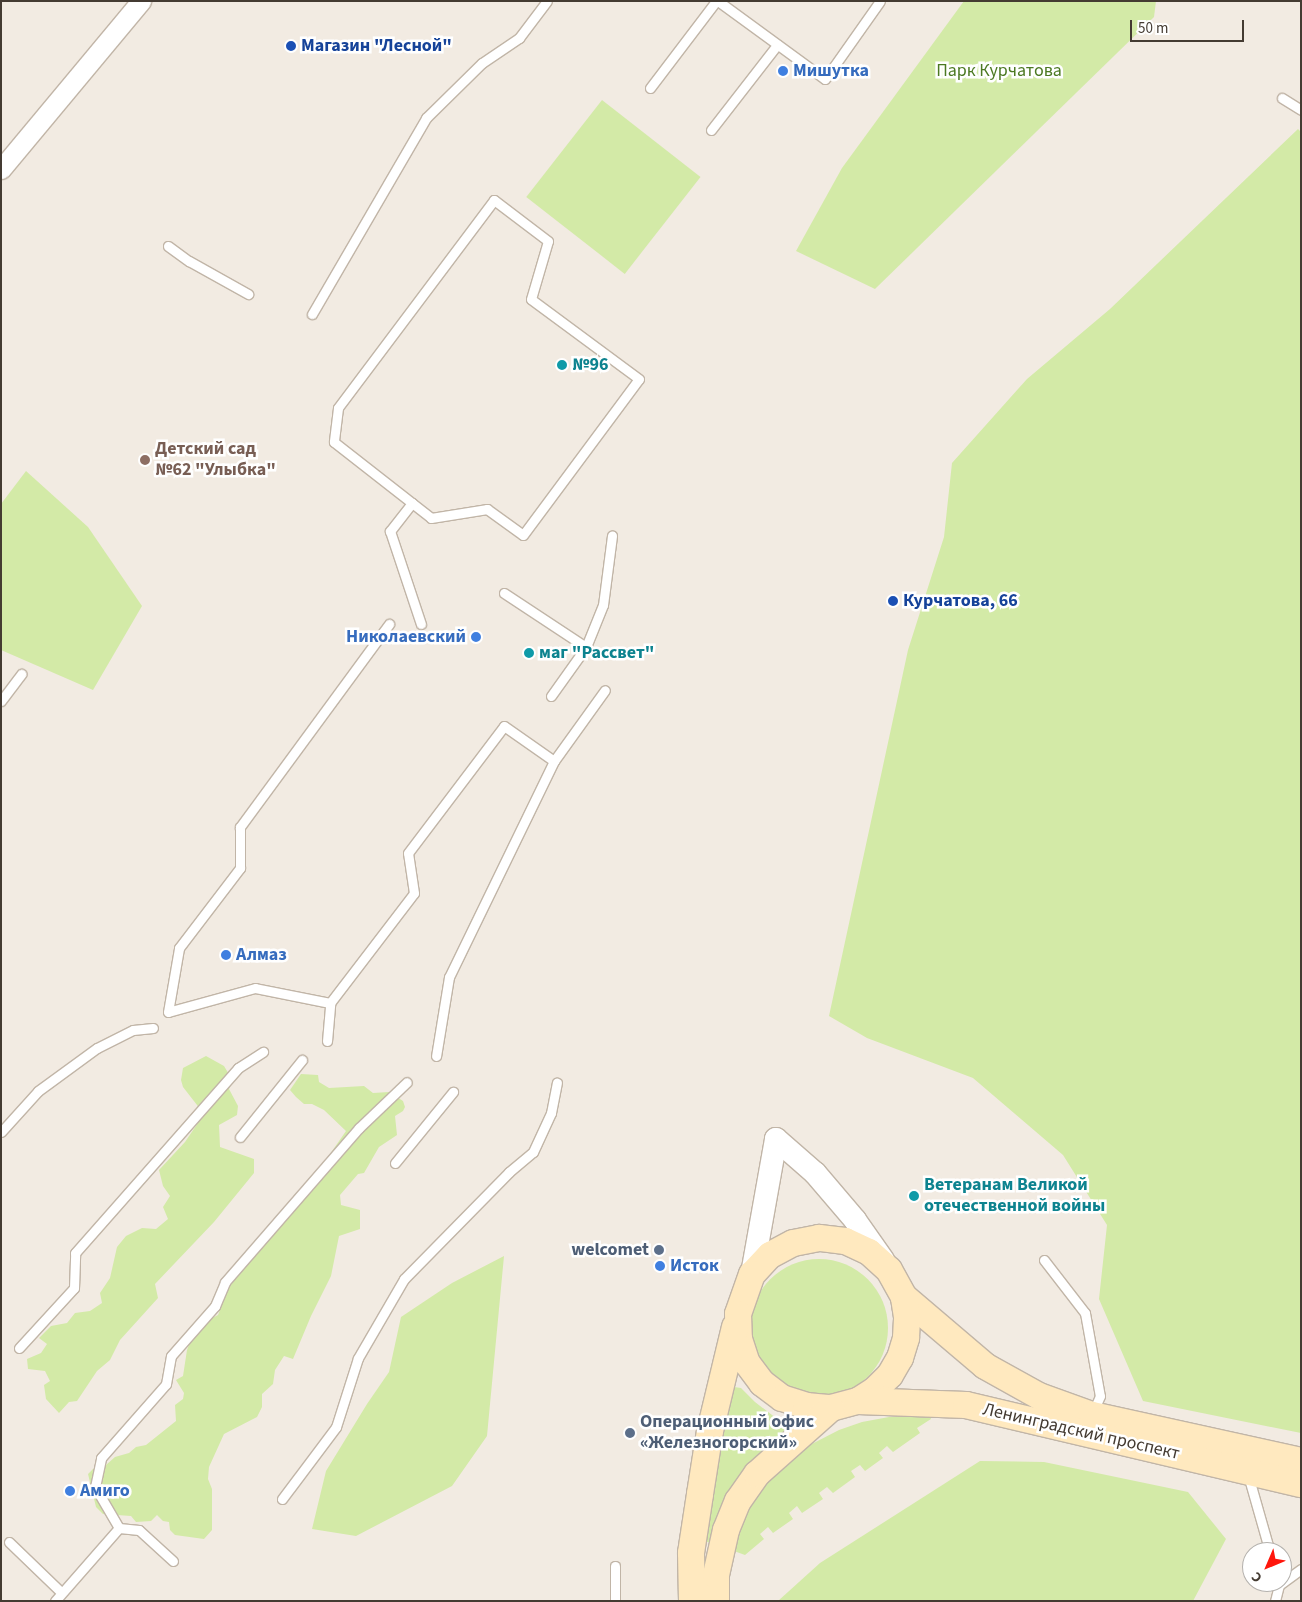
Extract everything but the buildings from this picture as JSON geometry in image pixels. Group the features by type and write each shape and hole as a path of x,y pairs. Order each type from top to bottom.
{"main road":[{"path":"692,1601 691,1553 710,1431 738,1314 752,1274 770,1255 793,1243 819,1238 845,1241 869,1252 889,1270 904,1297 908,1317 906,1338 900,1358 890,1375 875,1390 858,1400 831,1408 798,1404 782,1398 762,1383 747,1363 739,1339 738,1314"},
{"name":"Ленинградский проспект","path":"904,1297 984,1366 1040,1396 1092,1415 1301,1461"},
{"name":"Ленинградский проспект","path":"858,1400 966,1405 1301,1484"},
{"path":"716,1601 717,1568 726,1530 738,1501 757,1474 768,1463 831,1408"}],"street":[{"path":"1,169 141,1"},
{"path":"752,1274 776,1139 815,1173 849,1213 889,1270"}],"lane":[{"path":"312,314 426,118 482,64 520,38 547,1"},
{"path":"650,88 717,1 826,79 880,1"},
{"path":"711,130 777,45"},
{"path":"1282,98 1301,110"},
{"path":"494,200 548,241 531,299 639,380 523,535 487,509 431,518 412,503 334,442 338,408 494,200"},
{"path":"168,246 188,260 248,294"},
{"path":"412,503 390,532 422,624"},
{"path":"551,696 586,647 604,605 612,536"},
{"path":"504,593 586,647"},
{"path":"330,1003 255,988 168,1012 179,948 240,868 240,827 389,624"},
{"path":"1,701 21,674"},
{"path":"436,1056 449,977 554,760 605,690"},
{"path":"327,1041 330,1003 414,893 408,853 504,726 554,760"},
{"path":"1,1132 38,1091 97,1048 132,1030 153,1028"},
{"path":"19,1348 74,1288 75,1253 238,1068 263,1052"},
{"path":"240,1137 302,1060"},
{"path":"119,1528 95,1487 101,1458 166,1384 171,1356 215,1306 225,1282 359,1128 407,1082"},
{"path":"282,1499 336,1427 358,1358 404,1279 509,1172 533,1152 551,1113 557,1083"},
{"path":"395,1163 453,1092"},
{"path":"1044,1260 1085,1313 1100,1396 1092,1415"},
{"path":"1247,1472 1267,1542"},
{"path":"119,1528 139,1530 173,1561"},
{"path":"55,1601 119,1528"},
{"path":"9,1542 61,1592"},
{"path":"615,1566 615,1601"}],"green space":[{"name":"Парк Курчатова","path":"964,1 1156,1 1154,17 875,289 796,251 842,168"},
{"path":"602,100 701,177 625,274 526,197"},
{"path":"1298,129 1301,132 1301,1433 1143,1401 1099,1299 1107,1225 1063,1155 973,1078 867,1038 829,1016 908,650 944,537 952,463 1027,379 1110,309"},
{"path":"26,471 88,527 142,606 93,690 1,650 1,504"},
{"path":"206,1056 224,1066 233,1081 229,1089 238,1106 237,1115 219,1125 220,1147 254,1159 254,1173 214,1222 155,1284 158,1298 120,1340 110,1360 97,1371 77,1401 69,1402 59,1413 46,1399 44,1385 50,1381 45,1371 28,1369 27,1359 41,1353 47,1344 39,1338 51,1326 67,1323 75,1313 90,1311 102,1303 100,1293 110,1278 117,1247 126,1236 142,1228 156,1229 168,1219 163,1207 170,1196 163,1186 159,1170 185,1142 204,1114 183,1087 181,1080 183,1068"},
{"path":"301,1074 318,1075 319,1082 329,1088 364,1086 373,1093 389,1092 403,1101 405,1107 403,1111 395,1116 397,1135 379,1147 364,1173 358,1174 340,1195 341,1205 360,1210 360,1229 339,1236 331,1276 311,1316 293,1359 284,1356 275,1370 273,1384 262,1394 262,1407 257,1417 224,1434 209,1467 208,1479 212,1489 212,1530 204,1539 175,1535 170,1530 169,1522 163,1521 157,1515 151,1521 136,1522 131,1516 103,1514 96,1507 88,1474 93,1469 106,1465 115,1457 129,1453 136,1447 146,1445 176,1421 175,1405 183,1399 184,1393 176,1380 183,1376 187,1350 192,1337 205,1322 218,1315 231,1282 250,1257 284,1222 291,1199 328,1157 346,1131 324,1110 312,1104 304,1104 290,1090"},
{"path":"504,1256 487,1436 452,1486 356,1536 312,1529 326,1471 389,1372 401,1317 452,1283"},
{"path":"819,1259 845,1265 868,1279 882,1302 888,1328 882,1354 868,1377 845,1391 819,1397 793,1391 770,1377 756,1354 750,1328 756,1302 770,1279 793,1265"},
{"path":"734,1387 741,1388 755,1402 785,1425 787,1430 713,1543 701,1541 706,1502"},
{"path":"930,1416 931,1419 917,1428 920,1433 893,1452 887,1446 879,1453 883,1458 865,1471 860,1465 851,1471 855,1477 833,1493 827,1487 819,1493 823,1499 802,1513 797,1506 789,1513 793,1519 773,1533 768,1527 760,1534 764,1539 745,1555 734,1551 747,1511 766,1483 804,1448 839,1430 862,1422 889,1417"},
{"path":"980,1461 1044,1462 1188,1492 1226,1539 1193,1601 778,1601 820,1563"}],"place":[{"name":"Магазин \"Лесной\"","path":"291,46"},
{"name":"Мишутка","path":"783,71"},
{"name":"№96","path":"562,365"},
{"name":"Детский сад №62 \"Улыбка\"","path":"145,460"},
{"name":"Курчатова, 66","path":"893,601"},
{"name":"Николаевский","path":"476,637"},
{"name":"маг \"Рассвет\"","path":"529,653"},
{"name":"Алмаз","path":"226,955"},
{"name":"Ветеранам Великой отечественной войны","path":"914,1196"},
{"name":"welcomet","path":"659,1250"},
{"name":"Исток","path":"660,1266"},
{"name":"Операционный офис «Железногорский»","path":"630,1433"},
{"name":"Амиго","path":"70,1491"}]}
